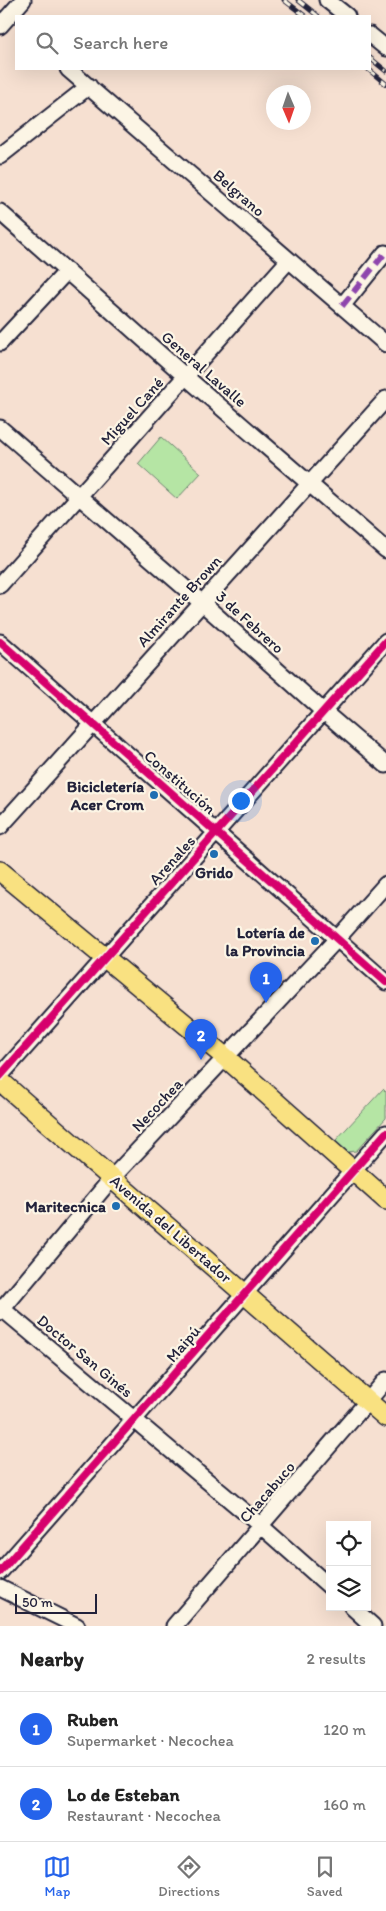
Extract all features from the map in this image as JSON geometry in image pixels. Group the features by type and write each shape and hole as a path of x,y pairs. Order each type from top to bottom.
{"main road":[{"path":"0,871 225,1057 386,1200"},
{"name":"Avenida del Libertador","path":"0,1081 386,1418"}],"street":[{"path":"6,20 23,0"},
{"path":"327,0 346,15"},
{"path":"371,36 386,48"},
{"name":"Belgrano","path":"69,70 386,344"},
{"path":"0,156 89,86"},
{"name":"General Lavalle","path":"0,212 186,377 386,550"},
{"path":"342,306 385,253"},
{"name":"Miguel Cané","path":"0,585 289,260"},
{"path":"0,343 67,271"},
{"name":"Almirante Brown","path":"0,827 386,399"},
{"name":"3 de Febrero","path":"0,428 202,602 386,765"},
{"name":"Arenales","path":"0,1076 386,641"},
{"name":"Constitución","path":"0,642 386,982"},
{"name":"Necochea","path":"1,1309 112,1178 337,939 386,884"},
{"name":"Maipú","path":"0,1572 386,1133"},
{"name":"Doctor San Ginés","path":"1,1309 261,1526 326,1583"},
{"name":"Chacabuco","path":"174,1626 386,1380"},
{"path":"0,1588 76,1626"},
{"path":"356,1611 373,1626"}],"green space":[{"path":"161,437 201,473 177,499 138,464"},
{"path":"383,1089 386,1092 386,1118 356,1151 348,1152 335,1141"}],"railway":[{"path":"284,0 304,15"},
{"path":"298,0 317,15"},
{"path":"371,59 386,71"},
{"path":"369,70 386,84"}],"marked path":[{"path":"342,306 385,253"}],"cycle path":[{"path":"0,1076 386,641"},
{"path":"0,642 386,982"},
{"path":"0,1572 386,1133"}],"place":[{"name":"Bicicletería Acer Crom","path":"154,795"},
{"name":"Grido","path":"214,854"},
{"name":"Lotería de la Provincia","path":"315,941"},
{"name":"Ruben","path":"266,1003"},
{"name":"Lo de Esteban","path":"201,1060"},
{"name":"Maritecnica","path":"116,1206"}]}
